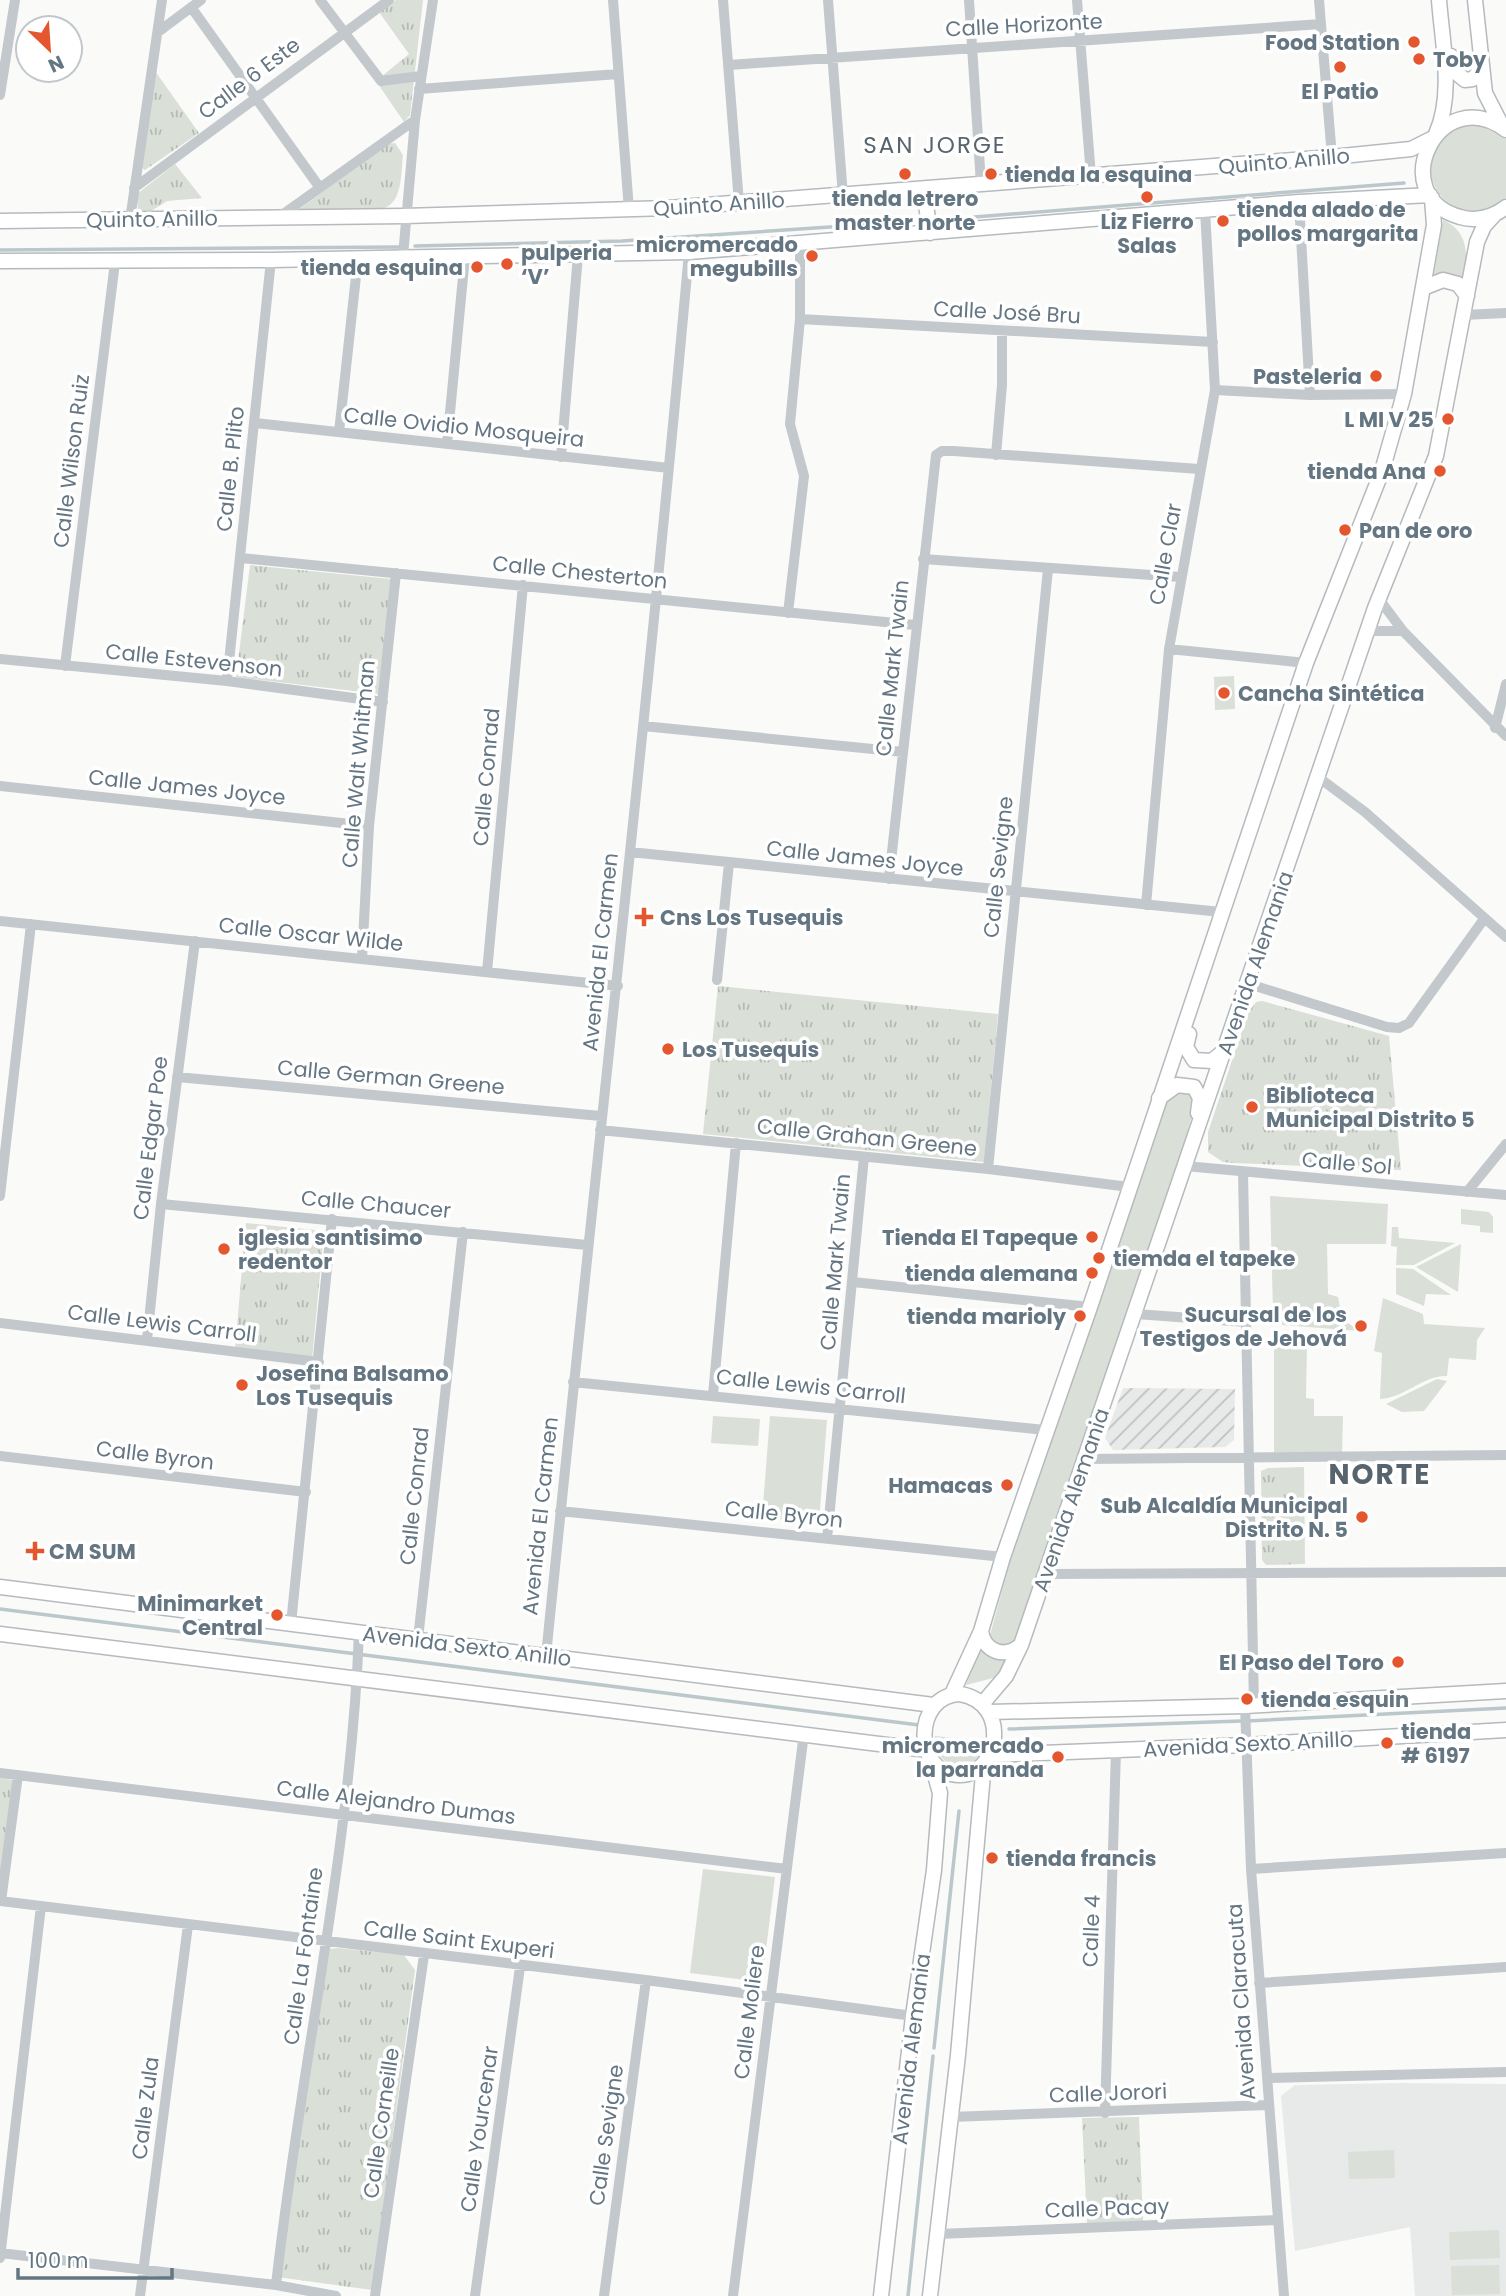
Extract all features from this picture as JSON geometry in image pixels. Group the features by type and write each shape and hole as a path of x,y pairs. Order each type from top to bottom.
{"main road":[{"path":"1440,0 1453,71 1459,78 1469,80 1478,75 1481,69"},
{"path":"952,1694 981,1631 1045,1430 1090,1307 1306,663 1382,471 1404,394 1434,218 1423,166 1444,105 1440,0"},
{"path":"1475,0 1481,69 1488,102 1504,128"},
{"name":"Quinto Anillo","path":"0,221 629,210 1332,158 1411,149 1434,137 1455,121 1471,118 1488,120 1504,128"},
{"path":"924,190 930,233"},
{"path":"1431,196 1443,209 1457,216 1473,219 1500,211"},
{"name":"Quinto Anillo","path":"0,261 271,260 689,251 1300,202 1431,196"},
{"name":"Avenida Alemania","path":"987,1708 1021,1645 1367,631 1436,456 1479,234 1500,211"},
{"path":"1423,288 1443,280 1458,284 1467,296"},
{"path":"1204,967 1200,999 1186,1047 1190,1056 1200,1063 1212,1061 1225,1050"},
{"path":"1158,1098 1177,1086 1194,1087 1200,1104 1193,1145"},
{"name":"Avenida Sexto Anillo","path":"0,1587 291,1624 358,1638 418,1639 933,1704"},
{"path":"981,1631 984,1642 999,1652 1011,1652 1021,1645"},
{"name":"Avenida Sexto Anillo","path":"0,1634 357,1670 804,1733 929,1755"},
{"name":"Avenida Sexto Anillo","path":"987,1708 1249,1705 1506,1691"},
{"path":"952,1694 967,1695 987,1708 993,1737 987,1759 970,1773 958,1775 940,1769 929,1755 926,1722 933,1704 952,1694"},
{"name":"Avenida Sexto Anillo","path":"987,1759 1506,1730"},
{"name":"Avenida Alemania","path":"881,2296 913,2016 934,1870 940,1793 929,1755"},
{"name":"Avenida Alemania","path":"930,2296 987,1759"}],"street":[{"path":"0,95 15,0"},
{"path":"130,220 162,0"},
{"path":"158,32 201,0"},
{"path":"320,0 381,80 421,76"},
{"name":"Calle 6 Este","path":"134,188 389,0"},
{"path":"403,256 415,120 433,0"},
{"path":"612,0 629,210"},
{"path":"723,0 739,203"},
{"path":"828,0 843,196"},
{"path":"969,0 981,184"},
{"path":"1077,0 1091,176"},
{"path":"1319,0 1332,158"},
{"path":"191,7 320,188"},
{"name":"Calle Horizonte","path":"729,65 833,59 972,46 1321,24"},
{"path":"419,89 618,74"},
{"path":"279,217 415,120"},
{"path":"1300,202 1310,396"},
{"name":"Calle Clar","path":"1146,905 1169,649 1215,390 1205,210"},
{"path":"788,613 804,476 790,424 800,319 800,244"},
{"name":"Avenida El Carmen","path":"546,1656 587,1245 618,986 689,251"},
{"path":"561,457 578,255"},
{"path":"447,444 466,256"},
{"path":"339,432 359,258"},
{"name":"Calle B. Plito","path":"227,681 271,260"},
{"name":"Calle Wilson Ruiz","path":"65,666 115,262"},
{"path":"1463,315 1506,313"},
{"name":"Calle José Bru","path":"800,319 1213,342"},
{"path":"1002,332 1002,385 996,455 1199,469"},
{"path":"1215,390 1310,396 1404,394"},
{"name":"Calle Ovidio Mosqueira","path":"255,423 669,468"},
{"name":"Calle Mark Twain","path":"889,879 933,460 942,451 996,455"},
{"name":"Calle Chesterton","path":"240,558 915,625"},
{"path":"923,559 1180,577"},
{"name":"Calle Sevigne","path":"988,1169 1048,569"},
{"name":"Calle Walt Whitman","path":"362,959 369,826 397,573"},
{"name":"Calle Conrad","path":"487,972 523,585"},
{"path":"1379,599 1403,632 1495,728 1506,736"},
{"path":"1367,631 1392,629 1403,632"},
{"path":"1169,649 1306,663"},
{"name":"Calle Estevenson","path":"0,659 227,681 383,702"},
{"path":"1495,728 1506,684"},
{"path":"643,726 903,752"},
{"path":"1318,777 1365,812 1506,937"},
{"name":"Calle James Joyce","path":"0,786 369,826"},
{"name":"Calle James Joyce","path":"630,852 1221,912"},
{"path":"717,980 729,863"},
{"path":"1248,984 1387,1027 1398,1028 1409,1023 1484,919"},
{"name":"Calle Oscar Wilde","path":"0,921 618,986"},
{"path":"0,1196 31,924"},
{"name":"Calle Edgar Poe","path":"147,1340 161,1204 195,941"},
{"name":"Calle German Greene","path":"177,1077 601,1116"},
{"name":"Calle Grahan Greene","path":"600,1130 988,1169 1129,1187"},
{"path":"713,1395 736,1143"},
{"path":"1467,1192 1506,1144"},
{"name":"Calle Mark Twain","path":"827,1539 864,1157"},
{"name":"Calle Sol","path":"1185,1166 1506,1195"},
{"name":"Avenida Claracuta","path":"1243,1173 1251,1573 1246,1745 1251,1869 1267,2105 1284,2296"},
{"name":"Calle Chaucer","path":"161,1204 587,1245"},
{"path":"291,1624 332,1219"},
{"name":"Calle Conrad","path":"418,1639 463,1232"},
{"path":"853,1282 1090,1307"},
{"path":"1136,1314 1246,1322"},
{"name":"Calle Lewis Carroll","path":"0,1323 319,1362"},
{"name":"Calle Lewis Carroll","path":"573,1382 1045,1430"},
{"path":"1086,1459 1506,1455"},
{"name":"Calle Byron","path":"0,1456 306,1492"},
{"name":"Calle Byron","path":"560,1511 1003,1557"},
{"path":"1045,1574 1506,1572"},
{"name":"Calle La Fontaine","path":"276,2285 326,1941 342,1814 358,1638"},
{"name":"Calle Moliere","path":"733,2296 804,1733"},
{"name":"Calle 4","path":"1105,2113 1115,1750"},
{"name":"Calle Alejandro Dumas","path":"0,1773 787,1870"},
{"path":"0,1901 18,1775"},
{"path":"1251,1869 1506,1853"},
{"name":"Calle Saint Exuperi","path":"0,1901 520,1967 646,1980 913,2016"},
{"path":"41,1906 0,2255 276,2285 336,2296"},
{"name":"Calle Zula","path":"140,2296 188,1925"},
{"name":"Calle Corneille","path":"375,2296 424,1955"},
{"name":"Calle Yourcenar","path":"475,2296 520,1967"},
{"path":"1259,1983 1506,1967"},
{"name":"Calle Sevigne","path":"604,2296 646,1980"},
{"path":"1267,2078 1506,2072"},
{"name":"Calle Jorori","path":"951,2118 1267,2105"},
{"name":"Calle Pacay","path":"938,2234 1277,2220"}],"shaded area":[{"path":"1123,1388 1235,1389 1234,1440 1225,1447 1113,1450 1105,1438"},
{"path":"1506,2084 1506,2296 1415,2296 1410,2227 1295,2251 1281,2096 1295,2085"}],"green space":[{"path":"396,0 423,0 410,115 404,122 376,81 409,54 379,12"},
{"path":"155,71 199,133 145,170 141,167"},
{"path":"1466,126 1482,126 1506,139 1506,198 1485,211 1466,212 1449,204 1437,190 1431,173 1432,154 1444,138"},
{"path":"395,143 403,155 401,179 397,195 388,206 381,209 298,210 388,144"},
{"path":"175,164 202,198 167,201 148,213 138,211 137,194"},
{"path":"1443,220 1458,231 1465,245 1464,280 1451,274 1434,274"},
{"path":"250,565 391,579 379,694 236,677"},
{"name":"Cancha Sintética","path":"1234,676 1235,709 1215,710 1214,677"},
{"path":"718,986 998,1014 984,1162 703,1134"},
{"path":"1262,1001 1389,1036 1401,1170 1223,1162 1208,1152 1208,1132 1248,1013 1256,1002"},
{"path":"1182,1091 1190,1092 1196,1102 1169,1195 1020,1638 1006,1647 996,1644 990,1635 1014,1547 1167,1099"},
{"path":"1270,1196 1388,1204 1386,1244 1327,1244 1328,1294 1338,1297 1342,1319 1360,1331 1282,1325 1281,1314 1273,1310"},
{"path":"1461,1209 1489,1212 1493,1217 1493,1233 1480,1232 1480,1226 1461,1224"},
{"path":"246,1223 324,1231 312,1360 235,1349"},
{"path":"1392,1227 1398,1227 1399,1238 1455,1243 1414,1265 1396,1265 1397,1247 1391,1246"},
{"path":"1461,1244 1458,1292 1416,1267"},
{"path":"1396,1268 1413,1269 1451,1295 1426,1294 1424,1306 1396,1294"},
{"path":"1383,1298 1423,1314 1424,1324 1485,1328 1477,1340 1476,1360 1449,1358 1447,1376 1430,1379 1398,1395 1380,1399 1382,1353 1374,1351"},
{"path":"1307,1344 1306,1398 1314,1399 1314,1416 1343,1416 1342,1453 1274,1452 1274,1346"},
{"path":"1437,1379 1447,1381 1424,1411 1402,1412 1386,1404"},
{"path":"713,1416 760,1419 758,1446 711,1443"},
{"path":"770,1416 827,1420 819,1522 762,1518"},
{"path":"1304,1467 1305,1564 1266,1565 1262,1560 1261,1471 1268,1468"},
{"path":"980,1648 990,1657 1011,1660 997,1677 966,1685"},
{"path":"935,1736 974,1740 984,1737 982,1749 974,1762 958,1768 940,1756"},
{"path":"0,1778 18,1781 0,1895"},
{"path":"703,1869 775,1877 762,1982 690,1973"},
{"path":"330,1949 404,1955 415,1970 372,2290 277,2277"},
{"path":"1139,2117 1143,2223 1087,2224 1082,2118"},
{"path":"1394,2150 1395,2178 1349,2179 1348,2152"},
{"path":"1499,2230 1500,2258 1450,2260 1449,2232"},
{"path":"1499,2265 1500,2294 1452,2295 1451,2266"}],"waterway":[{"path":"937,220 1404,183"},
{"path":"415,246 622,241 920,221"},
{"path":"0,250 400,247"},
{"path":"0,1609 919,1725"},
{"path":"1247,1721 1506,1708"},
{"path":"1009,1729 1241,1721"},
{"path":"934,2048 959,1811"},
{"path":"908,2296 933,2056"}],"place":[{"name":"Food Station","path":"1414,42"},
{"name":"Toby","path":"1419,59"},
{"name":"El Patio","path":"1340,67"},
{"name":"tienda letrero master norte","path":"905,174"},
{"name":"tienda la esquina","path":"991,174"},
{"name":"Liz Fierro Salas","path":"1147,197"},
{"name":"tienda alado de pollos margarita","path":"1223,221"},
{"name":"micromercado megubills","path":"812,256"},
{"name":"pulperia ‘V’","path":"507,264"},
{"name":"tienda esquina","path":"477,267"},
{"name":"Pasteleria","path":"1376,376"},
{"name":"L MI V 25","path":"1448,419"},
{"name":"tienda Ana","path":"1440,471"},
{"name":"Pan de oro","path":"1345,530"},
{"name":"Cancha Sintética","path":"1224,693"},
{"name":"Cns Los Tusequis","path":"644,917"},
{"name":"Los Tusequis","path":"668,1049"},
{"name":"Biblioteca Municipal Distrito 5","path":"1252,1107"},
{"name":"Tienda El Tapeque","path":"1092,1237"},
{"name":"iglesia santisimo redentor","path":"224,1249"},
{"name":"tiemda el tapeke","path":"1099,1258"},
{"name":"tienda alemana","path":"1092,1273"},
{"name":"tienda marioly","path":"1080,1316"},
{"name":"Sucursal de los Testigos de Jehová","path":"1361,1326"},
{"name":"Josefina Balsamo Los Tusequis","path":"242,1385"},
{"name":"Hamacas","path":"1007,1485"},
{"name":"Sub Alcaldía Municipal Distrito N. 5","path":"1362,1517"},
{"name":"CM SUM","path":"35,1551"},
{"name":"Minimarket Central","path":"277,1615"},
{"name":"El Paso del Toro","path":"1398,1662"},
{"name":"tienda esquin","path":"1247,1699"},
{"name":"tienda # 6197","path":"1387,1743"},
{"name":"micromercado la parranda","path":"1058,1757"},
{"name":"tienda francis","path":"992,1858"}],"district":[{"name":"SAN JORGE","path":"935,145"},
{"name":"NORTE","path":"1380,1474"}]}
